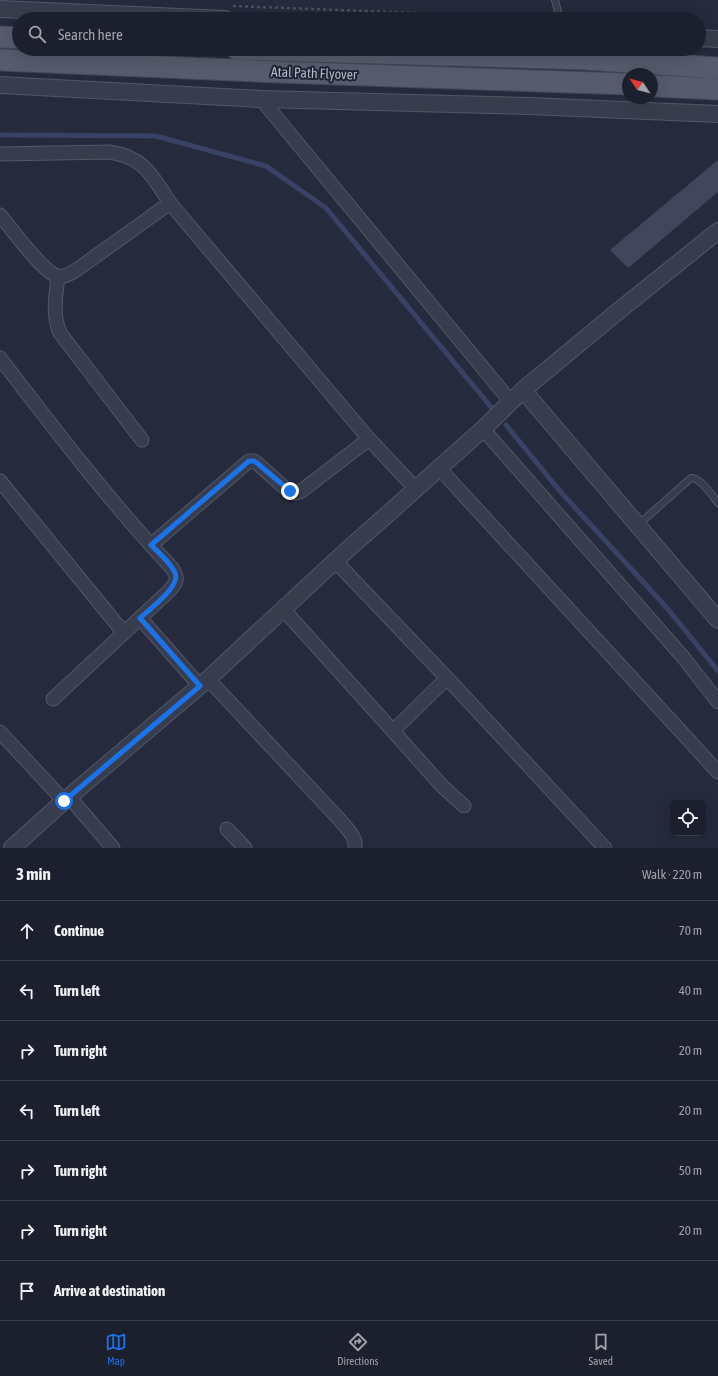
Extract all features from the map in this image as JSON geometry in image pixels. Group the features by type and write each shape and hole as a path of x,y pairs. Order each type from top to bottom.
{"main road":[{"path":"0,37 12,38"},
{"name":"Atal Path Flyover","path":"481,56 585,59 718,68"},
{"name":"Atal Path Flyover","path":"0,60 269,72 622,84"},
{"path":"658,86 718,89"}],"street":[{"path":"0,9 226,12"},
{"path":"706,38 718,39"},
{"path":"0,85 261,99 529,106 718,114"},
{"path":"261,99 511,402"},
{"path":"0,154 109,152 122,154 136,160 144,167 170,203 369,439 415,488"},
{"path":"0,215 38,260 47,269 58,276 68,275 75,271 170,203"},
{"path":"12,848 204,682 438,467 483,429 523,390 718,231"},
{"path":"58,276 55,313 56,323 60,333 142,440"},
{"path":"0,358 78,460 172,568 176,575 174,585 169,591 53,698"},
{"path":"523,390 718,620"},
{"path":"483,429 683,657 718,702"},
{"path":"151,545 249,461 254,461 257,463 286,489 296,493 300,492 369,439"},
{"path":"438,467 718,772"},
{"path":"0,481 124,633"},
{"path":"335,561 447,678 605,848"},
{"path":"283,609 442,786 464,806"},
{"path":"140,618 339,819 353,836 356,842 355,848"},
{"path":"393,731 447,678"},
{"path":"0,732 113,848"},
{"path":"227,829 245,848"}],"lane":[{"path":"555,0 558,12"},
{"path":"638,525 691,478 699,480 718,502"}],"building":[{"path":"718,160 718,192 628,268 610,250"}],"waterway":[{"path":"0,135 156,136 266,166 326,208 491,407"},
{"path":"506,425 559,490 667,608 718,671"}],"route":[{"path":"64,801 70,798 200,686 140,618 169,591 176,580 176,575 172,568 151,545 245,463 251,460 257,463 290,491"}]}
